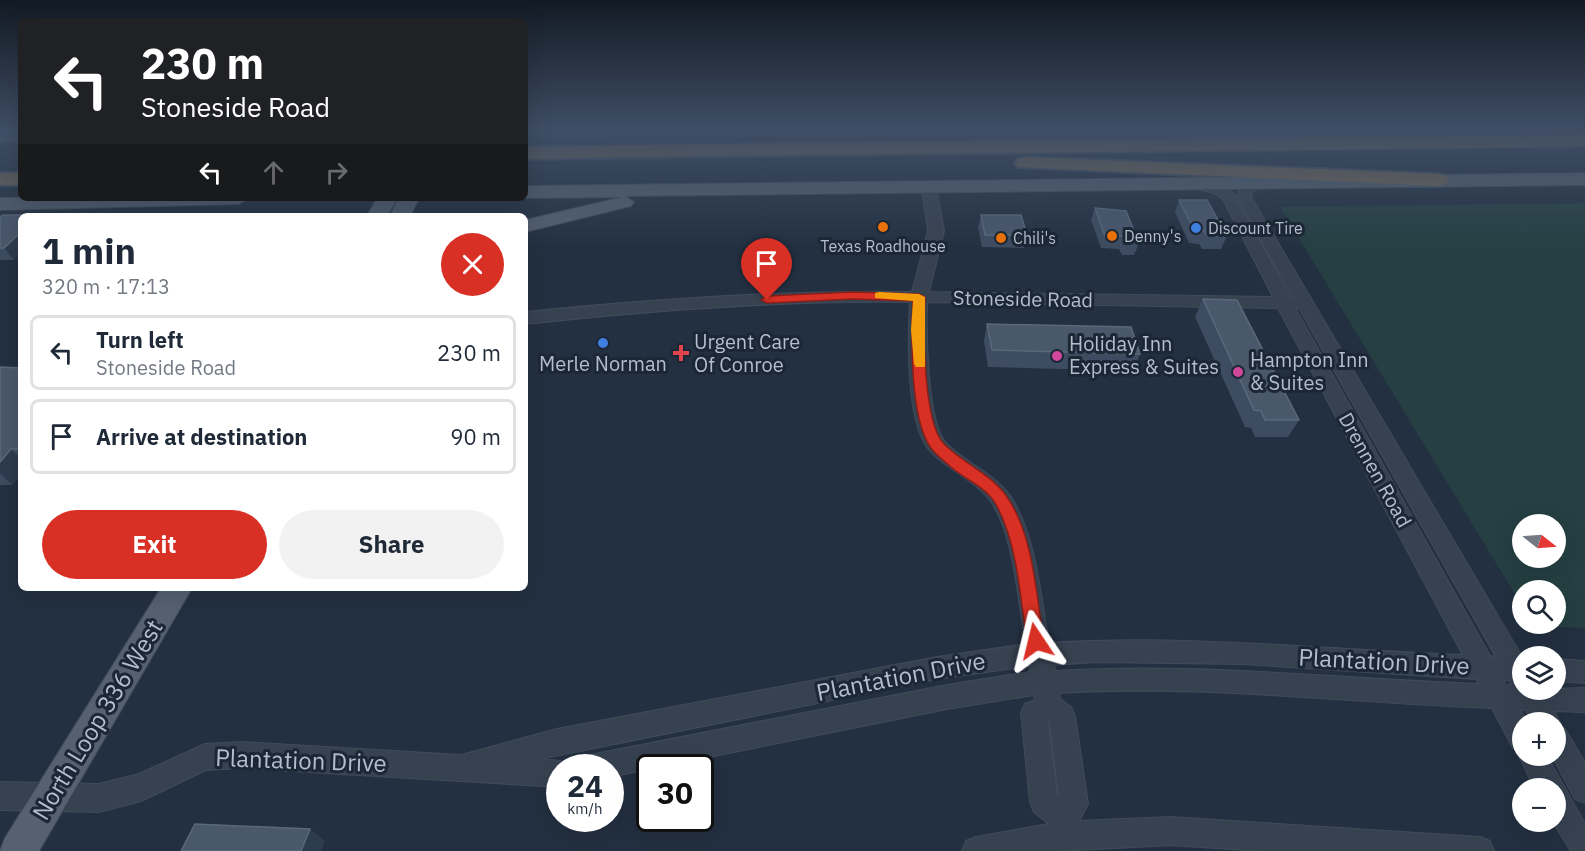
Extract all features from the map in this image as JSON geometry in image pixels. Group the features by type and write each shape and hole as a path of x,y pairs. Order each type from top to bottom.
{"highway":[{"path":"1207,171 1439,180"},
{"path":"0,179 18,179"}],"main road":[{"path":"528,192 1257,185 1585,179"},
{"path":"528,225 649,197 704,190"},
{"path":"0,204 124,201"},
{"path":"86,202 156,213"},
{"name":"North Loop 336 West","path":"18,851 175,591"}],"street":[{"name":"Drennen Road","path":"1199,185 1219,190 1229,197 1512,721"},
{"name":"Drennen Road","path":"1257,185 1245,189 1244,197 1512,660"},
{"path":"928,188 936,231 919,297 917,330 925,420 936,445 958,465 990,485 1004,504 1018,539 1047,694 1062,716 1074,804 1066,827"},
{"name":"Stoneside Road","path":"528,318 678,304 853,296 1306,303"},
{"name":"Plantation Drive","path":"466,766 557,742 938,668 1038,654 1096,651 1243,653 1483,668 1512,677"},
{"path":"1566,671 1585,672"},
{"name":"Plantation Drive","path":"624,761 947,697 1047,694 1104,679 1252,681 1499,697 1512,689"},
{"path":"1047,694 1034,713 1044,802 1066,827"},
{"name":"Plantation Drive","path":"1566,694 1585,700"},
{"name":"Plantation Drive","path":"0,796 51,795 99,798 141,787 205,757 242,755 309,757 383,764 466,766 546,773"},
{"path":"1566,756 1585,789"},
{"path":"1039,760 1068,761"},
{"path":"1566,819 1585,846"},
{"path":"976,851 1066,827 1170,831 1341,845 1480,851"}],"green space":[{"path":"1585,203 1585,628 1566,627 1566,580 1512,580 1512,590 1280,207"}],"building":[{"path":"1179,200 1207,200 1227,236 1207,236 1204,231 1195,231"},
{"path":"1095,208 1126,211 1139,243 1126,242 1124,236 1105,236"},
{"path":"18,215 18,235 4,248 0,248 0,217"},
{"path":"981,215 1021,215 1027,235 985,235"},
{"path":"1203,299 1237,300 1299,420 1265,420 1261,411 1254,410"},
{"path":"987,324 1131,327 1140,354 992,350"},
{"path":"0,367 18,368 18,449 11,449 0,462"},
{"path":"195,824 310,829 301,851 181,851"}],"slow traffic":[{"path":"879,296 919,297 917,330 920,364"}],"place":[{"name":"Texas Roadhouse","path":"883,227"},
{"name":"Discount Tire","path":"1196,228"},
{"name":"Denny's","path":"1112,236"},
{"name":"Chili's","path":"1001,238"},
{"name":"Merle Norman","path":"603,343"},
{"name":"Urgent Care Of Conroe","path":"681,353"},
{"name":"Holiday Inn Express & Suites","path":"1057,356"},
{"name":"Hampton Inn & Suites","path":"1238,372"}],"route":[{"path":"767,300 853,296 919,297 917,330 925,420 936,445 958,465 990,485 1004,504 1018,539 1036,641"}]}
